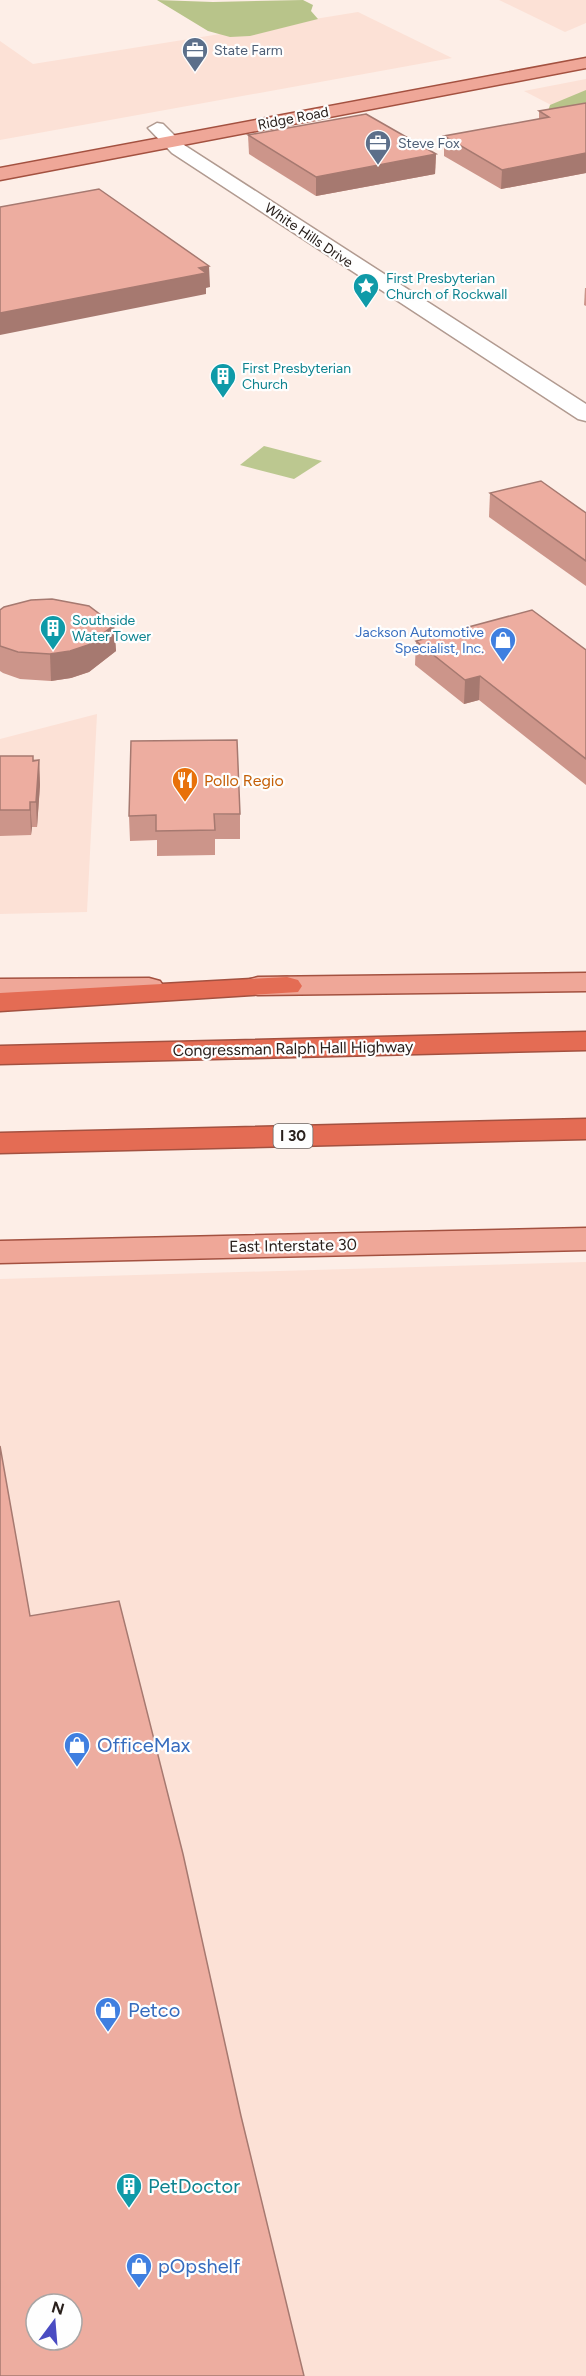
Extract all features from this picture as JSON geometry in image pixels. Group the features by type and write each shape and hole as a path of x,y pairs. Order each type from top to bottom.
{"highway":[{"path":"0,1002 287,986"},
{"name":"Congressman Ralph Hall Highway","path":"0,1055 586,1041"},
{"name":"I 30","path":"0,1143 586,1129"}],"main road":[{"name":"Ridge Road","path":"0,174 163,135 586,46"},
{"name":"Ridge Road","path":"0,156 163,135 586,63"},
{"path":"0,988 586,982"},
{"name":"East Interstate 30","path":"0,1252 586,1239"}],"street":[{"name":"White Hills Drive","path":"163,135 378,281 586,414"}],"shaded area":[{"path":"499,0 586,0 586,23 565,32"},
{"path":"358,12 452,58 0,140 0,41 33,64"},
{"path":"586,79 586,123 524,91"},
{"path":"97,714 87,912 0,914 0,739"},
{"path":"586,1262 586,2376 0,2376 0,1279"}],"green space":[{"path":"157,0 213,2 303,0 313,5 311,11 318,19 250,36 230,37 208,31"},
{"path":"586,90 586,126 548,111 550,105"},
{"path":"264,446 322,461 294,479 240,465"}],"building":[{"path":"586,103 586,153 502,170 444,136 549,117 539,111"},
{"path":"366,114 436,154 316,177 248,135"},
{"path":"99,189 209,266 199,268 206,273 0,313 0,207"},
{"path":"541,481 586,513 586,561 490,493"},
{"path":"52,599 89,606 114,625 88,645 70,651 50,654 18,652 0,646 0,610 31,600"},
{"path":"532,610 586,650 586,759 480,676 465,680 416,641"},
{"name":"Pollo Regio","path":"237,740 240,814 214,814 215,830 156,831 156,815 129,816 131,741"},
{"path":"0,756 33,756 33,761 39,760 36,802 30,802 30,810 0,810"},
{"path":"0,1446 30,1616 119,1601 183,1854 241,2116 304,2376 0,2376"}],"place":[{"name":"State Farm","path":"195,73"},
{"name":"Steve Fox","path":"378,166"},
{"name":"First Presbyterian Church of Rockwall","path":"366,309"},
{"name":"First Presbyterian Church","path":"223,399"},
{"name":"Southside Water Tower","path":"53,651"},
{"name":"Jackson Automotive Specialist, Inc.","path":"503,663"},
{"name":"Pollo Regio","path":"185,803"},
{"name":"OfficeMax","path":"77,1768"},
{"name":"Petco","path":"108,2033"},
{"name":"PetDoctor","path":"129,2209"},
{"name":"pOpshelf","path":"139,2289"}]}
